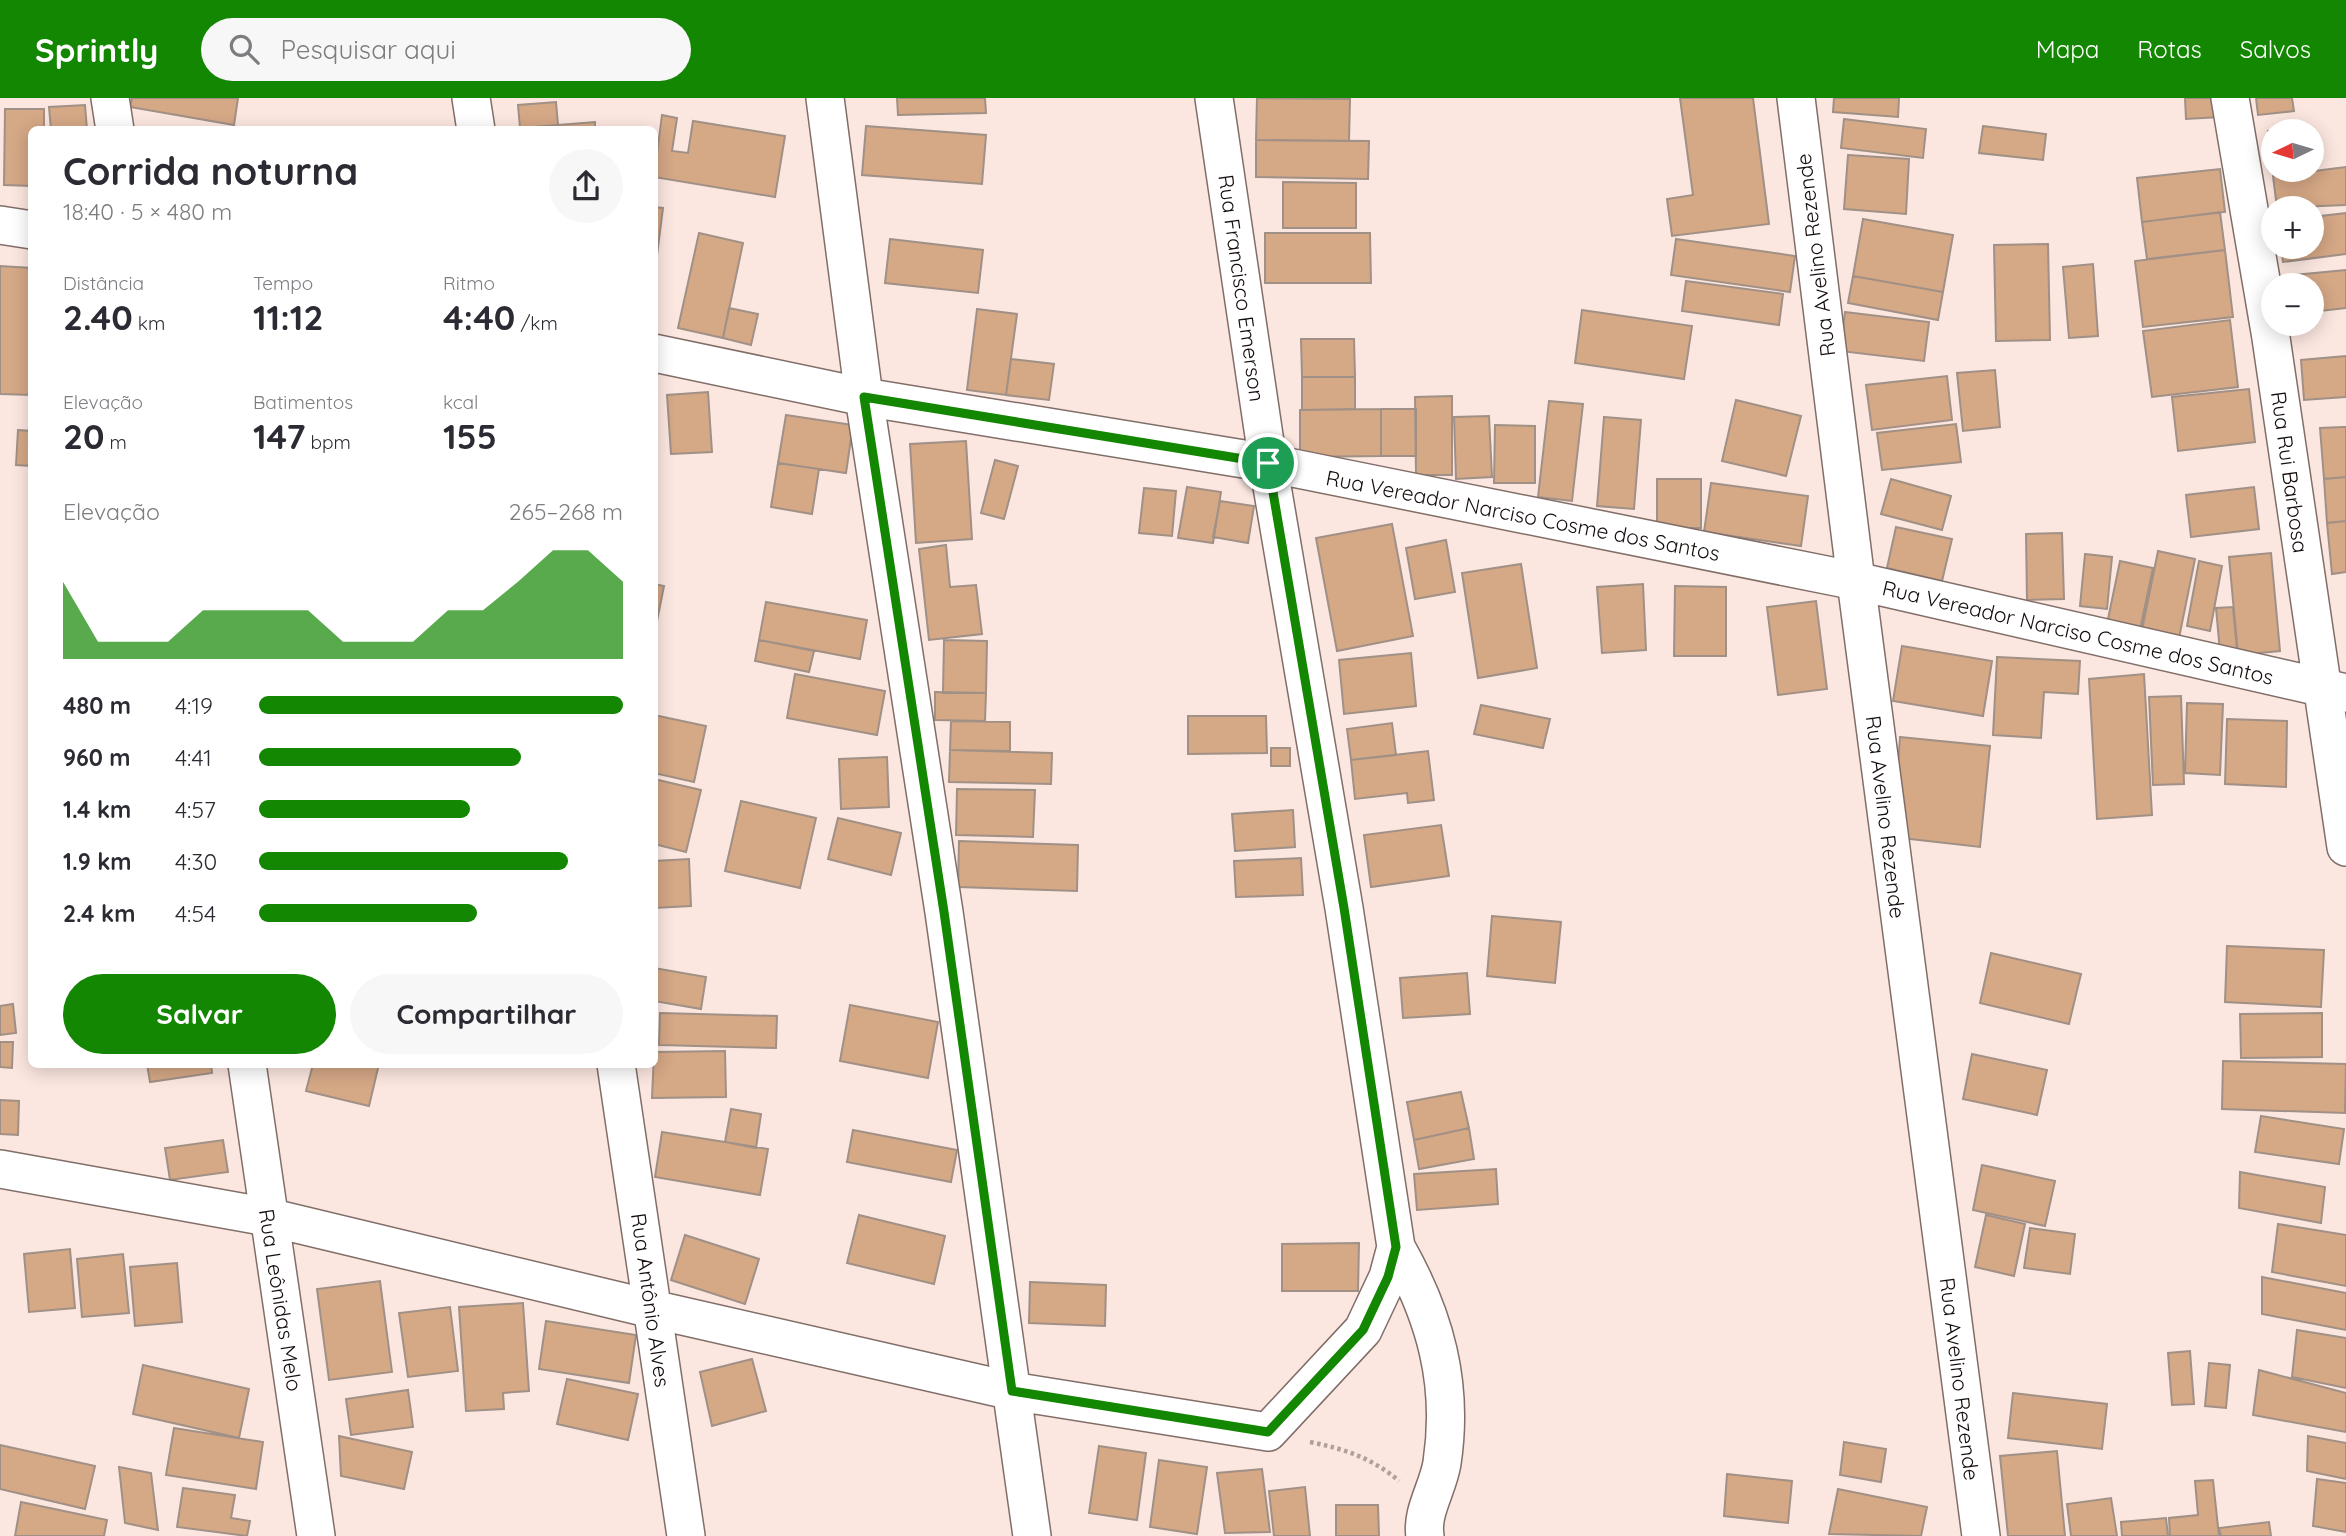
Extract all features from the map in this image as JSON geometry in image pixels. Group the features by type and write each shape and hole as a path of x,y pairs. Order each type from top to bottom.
{"street":[{"path":"110,98 114,126"},
{"path":"471,98 475,126"},
{"path":"825,98 864,397 944,912 1032,1536"},
{"name":"Rua Francisco Emerson","path":"1214,98 1268,463 1344,908 1396,1247 1388,1277 1363,1330 1268,1432"},
{"name":"Rua Avelino Rezende","path":"1796,98 1856,582 1981,1536"},
{"name":"Rua Rui Barbosa","path":"2230,98 2334,690 2346,847"},
{"path":"0,225 28,229"},
{"name":"Rua Vereador Narciso Cosme dos Santos","path":"658,354 864,397 1268,463 1856,582 2334,690"},
{"name":"Rua Leônidas Melo","path":"248,1068 316,1536"},
{"name":"Rua Antônio Alves","path":"617,1068 686,1536"},
{"path":"0,1169 268,1217 652,1310 1012,1391 1268,1432"},
{"path":"1396,1247 1427,1308 1441,1362 1445,1441 1440,1473 1424,1531"}],"path":[{"path":"1268,1432 1348,1450 1373,1460 1399,1481 1424,1531"}],"building":[{"path":"132,98 238,98 234,125 130,107"},
{"path":"897,98 985,98 986,113 898,115"},
{"path":"1257,98 1350,99 1349,141 1256,140"},
{"path":"1680,98 1753,98 1769,224 1672,236 1667,199 1693,195"},
{"path":"1834,98 1899,98 1898,117 1833,112"},
{"path":"2185,98 2219,98 2220,117 2186,119"},
{"path":"2256,98 2292,98 2294,111 2258,115"},
{"path":"556,102 558,125 520,126 518,105"},
{"path":"85,105 87,126 51,126 49,107"},
{"path":"5,109 44,109 44,126 28,126 28,186 4,185"},
{"path":"662,115 677,118 672,151 688,153 693,121 785,136 775,197 658,178"},
{"path":"1844,119 1926,129 1923,158 1841,148"},
{"path":"595,122 595,126 545,126"},
{"path":"866,126 986,135 982,184 862,175"},
{"path":"1983,126 2046,134 2043,160 1979,153"},
{"path":"1256,140 1369,141 1368,179 1256,177"},
{"path":"1848,155 1909,159 1906,214 1844,209"},
{"path":"2346,167 2346,205 2324,206 2324,196 2276,196 2274,182 2324,182 2324,170"},
{"path":"2220,169 2225,212 2142,222 2137,178"},
{"path":"1283,182 1356,183 1356,228 1283,228"},
{"path":"658,207 663,208 658,247"},
{"path":"2220,212 2225,250 2147,259 2142,222"},
{"path":"2346,213 2346,254 2324,257 2324,216"},
{"path":"1863,219 1953,235 1943,292 1853,276"},
{"path":"699,233 743,243 723,338 678,328"},
{"path":"1265,233 1370,233 1371,283 1265,283"},
{"path":"890,239 983,250 978,293 885,283"},
{"path":"1676,239 1795,256 1790,292 1671,275"},
{"path":"2048,244 2050,340 1996,341 1994,245"},
{"path":"2225,250 2233,317 2143,327 2135,261"},
{"path":"2283,259 2307,259 2283,262"},
{"path":"2093,264 2098,336 2069,338 2063,267"},
{"path":"0,266 28,268 28,395 0,394"},
{"path":"2346,270 2346,308 2324,311 2324,273 2315,273"},
{"path":"1853,276 1943,292 1938,320 1848,303"},
{"path":"1686,281 1783,294 1779,325 1682,311"},
{"path":"729,308 758,314 751,345 723,338"},
{"path":"977,309 1017,314 1006,395 967,390"},
{"path":"1582,310 1692,326 1684,379 1575,363"},
{"path":"1845,312 1929,322 1924,361 1840,351"},
{"path":"2230,320 2238,387 2152,397 2143,331"},
{"path":"1301,339 1354,339 1355,377 1302,377"},
{"path":"2346,356 2346,397 2304,400 2301,360"},
{"path":"1011,359 1054,364 1049,400 1006,395"},
{"path":"1995,370 2000,427 1963,431 1957,373"},
{"path":"1947,376 1952,420 1872,430 1866,385"},
{"path":"1302,377 1355,377 1355,409 1302,410"},
{"path":"2249,389 2255,442 2178,451 2172,397"},
{"path":"708,392 712,452 671,454 667,395"},
{"path":"1452,396 1452,475 1416,475 1415,397"},
{"path":"1736,400 1801,416 1786,476 1722,461"},
{"path":"1549,401 1583,404 1572,501 1538,497"},
{"path":"1381,409 1381,456 1300,457 1300,410"},
{"path":"1381,409 1416,409 1416,456 1381,456"},
{"path":"786,415 853,425 846,473 778,463"},
{"path":"1489,416 1492,477 1456,479 1454,417"},
{"path":"1604,417 1641,420 1634,509 1597,506"},
{"path":"1956,424 1961,462 1882,470 1877,433"},
{"path":"1495,425 1535,426 1535,483 1494,483"},
{"path":"2346,427 2346,477 2324,479 2320,428"},
{"path":"18,430 28,431 28,466 16,465"},
{"path":"966,441 972,539 916,543 910,444"},
{"path":"995,460 1018,466 1004,519 981,513"},
{"path":"778,463 819,469 812,514 771,507"},
{"path":"2346,477 2346,521 2327,523 2324,479"},
{"path":"1657,479 1701,479 1701,528 1657,528"},
{"path":"1891,479 1951,496 1942,530 1881,514"},
{"path":"1711,483 1808,496 1801,546 1704,532"},
{"path":"1187,487 1221,492 1213,543 1178,538"},
{"path":"2254,487 2259,529 2191,537 2186,495"},
{"path":"1144,488 1176,491 1172,536 1139,533"},
{"path":"1220,501 1254,506 1248,543 1213,537"},
{"path":"2346,521 2346,572 2332,574 2327,523"},
{"path":"1392,524 1413,636 1337,651 1316,538"},
{"path":"1896,527 1952,539 1942,581 1887,568"},
{"path":"2062,533 2064,599 2027,600 2026,534"},
{"path":"1446,540 1455,592 1415,599 1406,548"},
{"path":"946,545 950,587 976,585 982,634 929,640 919,549"},
{"path":"2158,551 2195,559 2179,638 2142,630"},
{"path":"2271,553 2280,651 2238,655 2229,557"},
{"path":"2085,554 2112,557 2107,609 2080,606"},
{"path":"2120,561 2153,568 2140,630 2107,624"},
{"path":"2199,561 2222,566 2210,631 2187,626"},
{"path":"1521,564 1537,668 1478,678 1462,573"},
{"path":"1643,584 1646,650 1602,653 1597,587"},
{"path":"658,585 664,586 658,616"},
{"path":"1675,586 1726,587 1726,656 1674,656"},
{"path":"1816,601 1827,689 1778,695 1767,607"},
{"path":"766,602 867,620 860,659 759,640"},
{"path":"2233,607 2237,650 2220,652 2216,608"},
{"path":"759,640 814,651 809,672 755,661"},
{"path":"944,640 987,641 986,693 943,693"},
{"path":"1902,646 1992,661 1983,716 1893,701"},
{"path":"1411,653 1416,706 1344,714 1339,660"},
{"path":"1997,657 2080,661 2078,694 2044,692 2041,738 1993,735"},
{"path":"795,674 885,691 877,735 787,718"},
{"path":"2144,674 2152,815 2097,819 2089,679"},
{"path":"935,692 986,693 985,721 935,720"},
{"path":"2181,696 2184,784 2153,785 2149,697"},
{"path":"2187,703 2223,704 2220,775 2185,773"},
{"path":"1481,705 1550,719 1543,748 1474,734"},
{"path":"658,716 706,726 694,782 658,774"},
{"path":"1188,716 1266,716 1267,753 1188,754"},
{"path":"2227,719 2287,721 2286,787 2225,784"},
{"path":"951,721 1010,722 1010,751 950,750"},
{"path":"1392,723 1396,755 1351,760 1347,729"},
{"path":"1900,737 1990,746 1980,847 1893,837"},
{"path":"1271,748 1290,748 1290,766 1271,766"},
{"path":"950,750 1052,753 1051,784 949,782"},
{"path":"1428,751 1434,800 1408,803 1407,793 1355,799 1351,760"},
{"path":"887,757 889,807 841,809 839,759"},
{"path":"658,780 701,790 686,852 658,845"},
{"path":"957,789 1035,790 1033,837 956,835"},
{"path":"741,801 816,818 800,888 725,871"},
{"path":"1293,810 1295,847 1235,851 1232,814"},
{"path":"838,818 901,833 891,875 828,859"},
{"path":"1441,825 1449,876 1371,887 1364,835"},
{"path":"959,841 1078,845 1077,891 958,887"},
{"path":"1301,858 1303,895 1236,897 1234,861"},
{"path":"689,859 691,906 658,908 658,861"},
{"path":"1492,916 1561,922 1555,983 1487,976"},
{"path":"2227,946 2324,950 2321,1007 2225,1002"},
{"path":"1991,953 2081,974 2069,1024 1980,1003"},
{"path":"658,969 706,977 701,1009 658,1002"},
{"path":"1467,973 1470,1014 1403,1018 1400,978"},
{"path":"13,1004 16,1033 0,1035 0,1006"},
{"path":"850,1005 938,1022 928,1078 840,1061"},
{"path":"660,1013 777,1016 776,1048 659,1045"},
{"path":"2322,1013 2322,1057 2241,1058 2240,1014"},
{"path":"0,1042 13,1042 12,1068 0,1067"},
{"path":"725,1051 726,1097 652,1098 653,1068 658,1068 658,1052"},
{"path":"1972,1054 2047,1070 2037,1115 1963,1099"},
{"path":"2223,1061 2346,1064 2345,1113 2222,1109"},
{"path":"148,1068 211,1068 212,1073 150,1082"},
{"path":"312,1068 378,1068 369,1106 306,1091"},
{"path":"1461,1092 1469,1128 1414,1140 1407,1102"},
{"path":"0,1100 19,1101 18,1135 0,1134"},
{"path":"731,1109 761,1114 756,1148 725,1142"},
{"path":"2261,1116 2344,1129 2339,1164 2255,1152"},
{"path":"1469,1128 1474,1159 1419,1169 1414,1140"},
{"path":"853,1130 957,1150 951,1182 847,1162"},
{"path":"662,1132 768,1149 760,1195 655,1177"},
{"path":"223,1140 228,1172 170,1180 165,1148"},
{"path":"1982,1165 2055,1181 2045,1226 1973,1210"},
{"path":"1496,1169 1498,1204 1417,1210 1414,1174"},
{"path":"2240,1172 2325,1187 2321,1223 2239,1208"},
{"path":"859,1215 945,1236 934,1284 847,1263"},
{"path":"1986,1215 2025,1224 2014,1276 1975,1267"},
{"path":"2278,1224 2346,1235 2346,1286 2272,1272"},
{"path":"2030,1228 2075,1234 2070,1274 2024,1268"},
{"path":"685,1235 759,1259 745,1304 671,1280"},
{"path":"1359,1243 1358,1291 1282,1291 1282,1244"},
{"path":"70,1249 75,1308 29,1312 24,1254"},
{"path":"123,1254 129,1313 82,1317 77,1259"},
{"path":"177,1263 182,1322 135,1326 130,1267"},
{"path":"2262,1277 2346,1293 2346,1330 2262,1314"},
{"path":"380,1281 392,1372 329,1380 317,1289"},
{"path":"1030,1282 1106,1285 1105,1326 1029,1323"},
{"path":"523,1303 529,1391 503,1393 504,1409 466,1411 459,1307"},
{"path":"450,1307 458,1371 408,1377 399,1313"},
{"path":"546,1321 636,1335 629,1383 539,1369"},
{"path":"2297,1330 2346,1338 2346,1388 2292,1377"},
{"path":"2190,1351 2194,1404 2172,1405 2168,1353"},
{"path":"752,1359 766,1411 712,1426 700,1372"},
{"path":"2209,1363 2230,1365 2226,1408 2205,1406"},
{"path":"143,1365 249,1389 239,1438 133,1414"},
{"path":"2259,1370 2346,1393 2346,1432 2253,1415"},
{"path":"567,1379 638,1394 628,1440 557,1424"},
{"path":"408,1390 413,1427 351,1435 346,1399"},
{"path":"2013,1393 2107,1404 2102,1449 2008,1438"},
{"path":"174,1428 263,1442 256,1489 166,1475"},
{"path":"339,1436 412,1452 404,1489 341,1476"},
{"path":"2308,1436 2346,1443 2346,1479 2307,1471"},
{"path":"1844,1442 1886,1449 1881,1482 1840,1475"},
{"path":"0,1445 95,1466 85,1509 0,1489"},
{"path":"1099,1446 1146,1453 1137,1520 1089,1513"},
{"path":"2057,1451 2065,1536 2008,1536 2000,1456"},
{"path":"1159,1460 1207,1467 1197,1534 1150,1527"},
{"path":"119,1467 151,1473 158,1530 125,1523"},
{"path":"1262,1469 1270,1532 1225,1533 1217,1473"},
{"path":"1727,1474 1792,1481 1788,1523 1724,1516"},
{"path":"2317,1479 2346,1483 2346,1532 2313,1526"},
{"path":"2213,1480 2219,1536 2170,1536 2169,1518 2198,1515 2195,1481"},
{"path":"1305,1487 1310,1536 1274,1536 1269,1491"},
{"path":"183,1488 235,1495 231,1518 250,1521 247,1536 177,1527"},
{"path":"1838,1489 1927,1507 1921,1536 1829,1534"},
{"path":"2111,1498 2117,1536 2071,1536 2067,1504"},
{"path":"21,1502 107,1520 104,1536 15,1536"},
{"path":"1336,1505 1378,1505 1379,1536 1336,1536"},
{"path":"2166,1518 2168,1536 2122,1536 2121,1522"},
{"path":"2269,1522 2271,1536 2221,1536 2219,1528"}],"route":[{"path":"864,397 1268,463 1344,908 1396,1247 1388,1277 1363,1330 1268,1432 1012,1391 944,912 864,397"}]}
